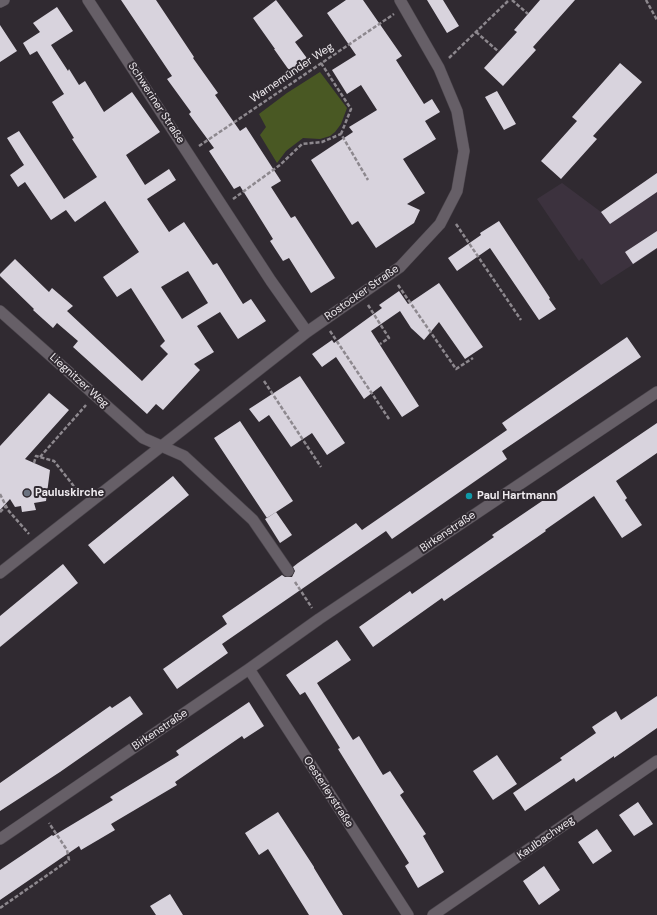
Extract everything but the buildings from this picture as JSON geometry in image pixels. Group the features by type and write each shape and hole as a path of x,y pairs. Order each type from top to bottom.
{"street":[{"path":"0,2 4,0"},
{"name":"Schweriner Straße","path":"88,0 307,332"},
{"name":"Rostocker Straße","path":"0,573 161,445 307,332 400,267 440,224 457,190 464,151 457,111 439,68 402,4"},
{"name":"Liegnitzer Weg","path":"0,311 143,438 161,445"},
{"name":"Birkenstraße","path":"0,839 249,670 319,619 657,392"},
{"path":"161,445 184,456 253,520 288,571"},
{"name":"Oesterleystraße","path":"249,670 408,915"},
{"name":"Kaulbachweg","path":"433,915 657,761"}],"path":[{"path":"439,68 510,0 528,14"},
{"path":"646,0 657,20"},
{"name":"Warnemünder Weg","path":"188,153 321,63 402,4"},
{"path":"476,32 498,52"},
{"path":"223,206 280,165 302,144 322,142 341,134 351,110 321,63"},
{"path":"341,134 368,180"},
{"path":"447,211 521,320"},
{"path":"390,274 456,369 473,358"},
{"path":"361,294 389,338 380,344"},
{"path":"322,321 389,419"},
{"path":"257,371 321,468"},
{"path":"40,457 95,396"},
{"path":"34,463 36,456 54,461 87,504"},
{"path":"0,494 6,506 37,544"},
{"path":"0,512 6,506"},
{"path":"288,571 319,619"},
{"path":"0,908 69,860 67,850 41,812"}],"shaded area":[{"path":"657,173 657,249 601,285 582,258 579,261 537,199 562,183 601,212"}],"green space":[{"path":"320,72 347,108 341,124 330,136 320,139 303,138 286,151 277,163 260,135 266,127 259,114 287,93"}],"place":[{"name":"Pauluskirche","path":"27,493"},
{"name":"Paul Hartmann","path":"469,496"}]}
